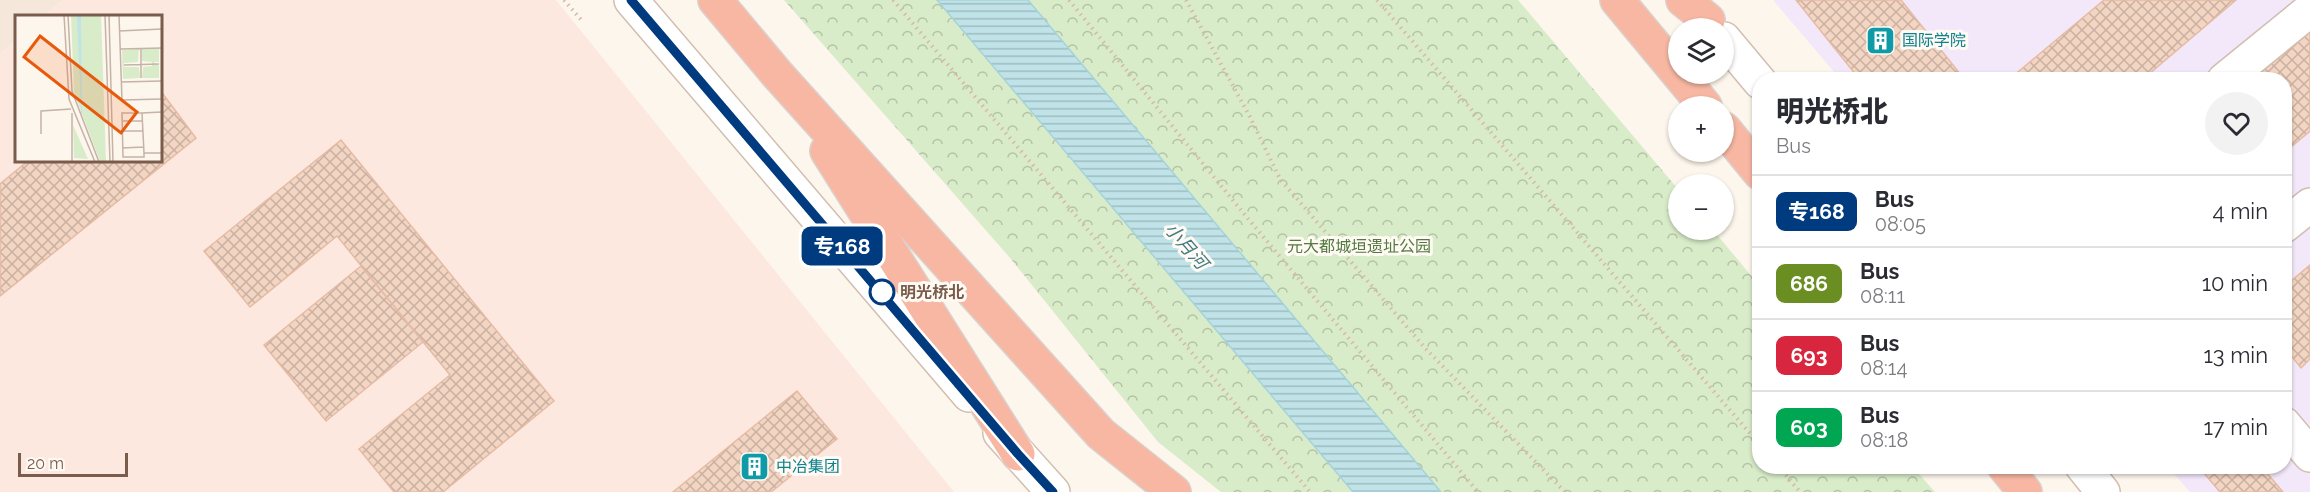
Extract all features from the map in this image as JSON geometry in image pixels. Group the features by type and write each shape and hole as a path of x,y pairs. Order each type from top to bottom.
{"highway":[{"path":"715,0 777,74 1101,434 1174,492"},
{"path":"1617,0 1697,96"},
{"path":"1683,0 1704,18"},
{"path":"777,74 1018,454"},
{"path":"1734,141 1752,163"},
{"path":"2010,474 2025,492"}],"street":[{"path":"631,0 1018,454 1053,492"},
{"path":"2234,72 2310,10"},
{"path":"1734,51 1752,73"},
{"path":"2292,219 2310,204"},
{"path":"2292,433 2309,452"},
{"path":"2088,474 2103,492"}],"path":[{"path":"564,0 583,22"},
{"path":"893,0 1311,492"},
{"path":"1069,0 1245,215 1478,492"},
{"path":"1186,0 1250,117 1280,179 1425,348 1565,492"},
{"path":"1377,0 1752,436"},
{"path":"1785,474 1800,492"}],"shaded area":[{"path":"0,0 63,0 44,15 15,15 15,41 0,54"},
{"path":"63,0 556,0 954,492 0,492 0,54 15,41 15,162 162,162 162,15 44,15"},
{"path":"1773,0 2310,0 2310,492 2190,492 2174,474 2292,474 2292,72 1834,72"}],"green space":[{"name":"元大都城垣遗址公园","path":"784,0 1518,0 1668,177 1668,240 1721,240 1752,277 1752,474 1919,474 1935,492 1221,492 1158,442 1011,259"}],"water":[{"name":"小月河","path":"937,0 1028,0 1441,492 1353,492"}],"building":[{"name":"国际学院","path":"1796,0 1901,0 1959,72 1854,72"},
{"path":"2104,0 2236,0 2151,72 2018,72"},
{"path":"2310,32 2310,131 2292,146 2292,72 2262,72"},
{"path":"162,93 196,138 0,296 0,184 27,162 162,162"},
{"path":"341,140 554,401 443,492 394,492 359,449 450,375 337,236 250,307 204,251"},
{"path":"2310,265 2310,359 2301,368 2292,357 2292,280"},
{"path":"361,266 423,342 326,421 264,345"},
{"name":"中冶集团","path":"797,391 837,439 771,492 673,492"},
{"path":"2205,474 2268,474 2283,492 2220,492"}],"bus line":[{"name":"专168","path":"631,0 1018,454 1053,492"}],"place":[{"name":"国际学院","path":"1881,40"},
{"name":"明光桥北","path":"882,292"},
{"name":"中冶集团","path":"755,466"}]}
